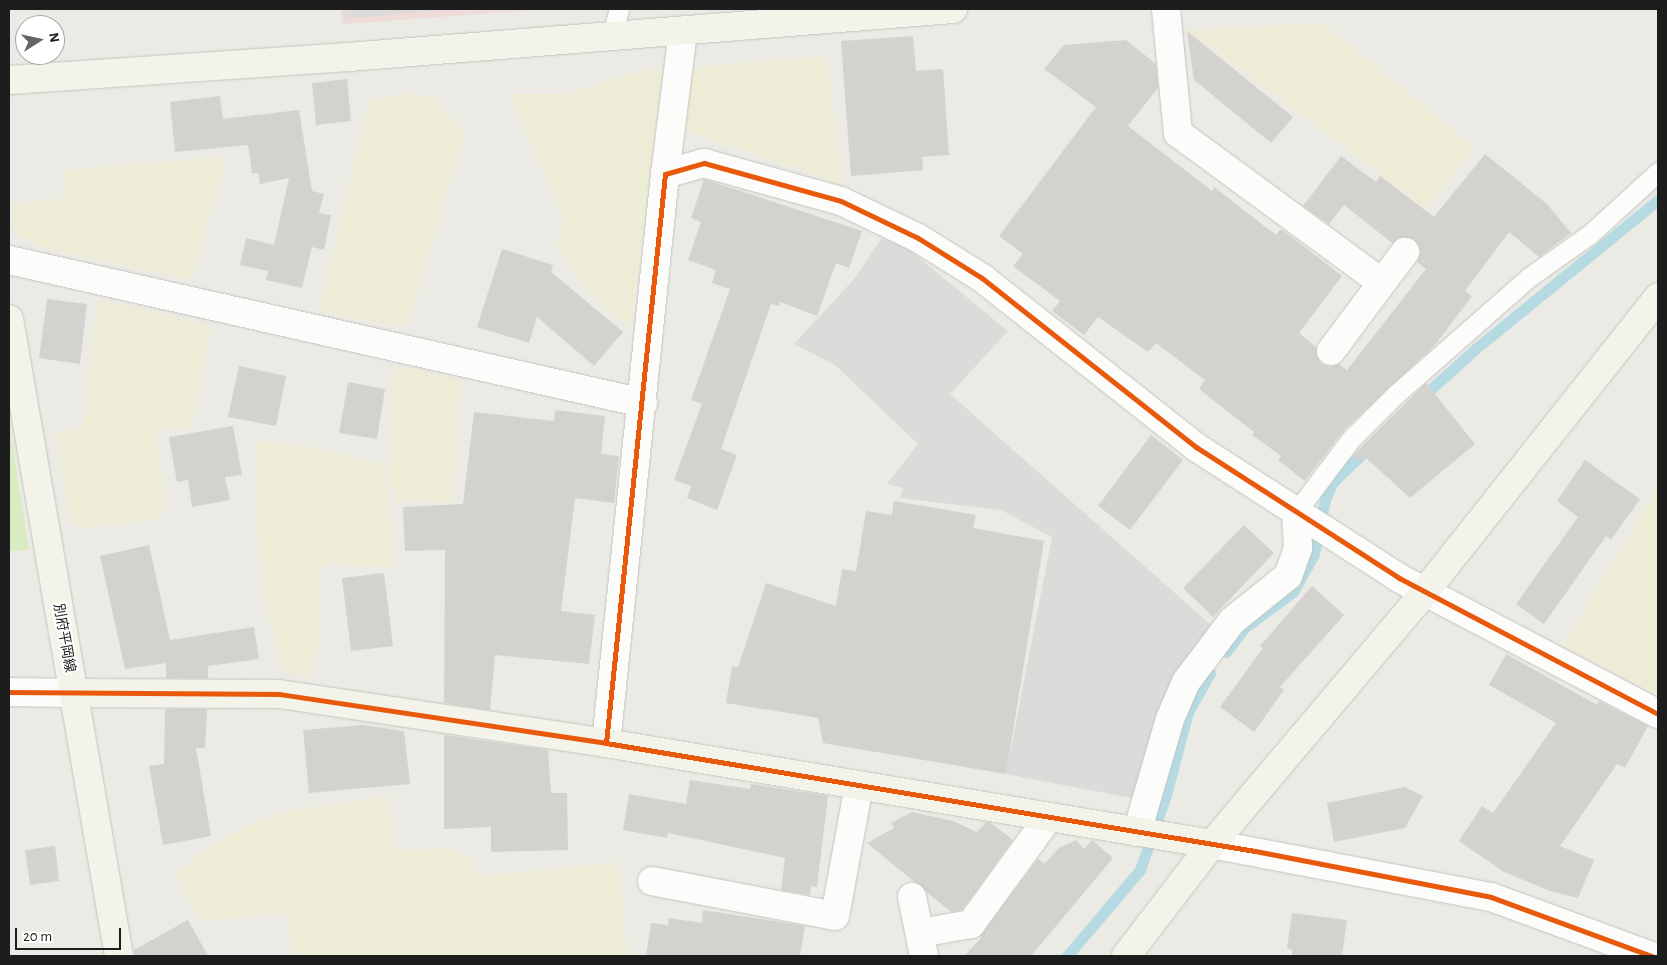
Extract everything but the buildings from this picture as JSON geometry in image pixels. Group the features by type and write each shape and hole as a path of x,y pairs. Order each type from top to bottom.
{"street":[{"path":"9,80 348,57 953,9"},
{"path":"1166,9 1178,133 1382,283"},
{"path":"606,743 643,403 652,284 683,31"},
{"path":"666,174 704,163 841,201 918,238 982,278 1196,447 1423,594 1658,714"},
{"path":"1331,351 1405,252"},
{"path":"9,260 643,403"},
{"path":"1126,956 1212,844 1423,594 1658,297"},
{"name":"別府平岡線","path":"9,319 119,956"},
{"path":"1137,832 1170,719 1186,682 1232,621 1288,576 1298,548 1296,512"},
{"path":"9,692 279,694 606,743 1212,844 1490,897 1651,956"},
{"path":"652,881 835,916 859,785"},
{"path":"912,897 922,945 971,924 1050,817"}],"lane":[{"path":"612,35 619,9"},
{"path":"1296,512 1350,439 1396,394 1528,278 1590,234 1658,172"}],"shaded area":[{"path":"340,9 552,9 343,24"},
{"path":"344,9 450,9 346,19"},
{"path":"881,239 902,244 1008,331 950,394 1211,625 1165,696 1136,799 1006,774 1052,537 1001,510 900,498 903,488 887,484 918,444 835,365 794,344 855,278"}],"green space":[{"path":"1323,23 1475,148 1426,208 1188,30"},
{"path":"822,56 828,62 842,184 685,130 691,67"},
{"path":"654,67 664,73 631,330 588,291 557,248 564,218 509,94 565,94"},
{"path":"403,93 434,97 464,134 408,325 375,323 319,310 369,101"},
{"path":"227,156 191,280 43,248 16,235 11,204 66,198 63,170"},
{"path":"97,299 212,326 191,427 156,429 166,508 157,519 82,528 69,519 56,431 83,428"},
{"path":"395,365 461,381 452,502 394,501 389,463 390,415"},
{"path":"9,422 29,550 9,551"},
{"path":"256,440 311,447 386,465 394,568 328,564 319,571 319,642 309,678 283,672 266,604 255,517"},
{"path":"1658,486 1658,696 1563,645"},
{"path":"388,796 396,850 451,848 472,858 478,877 619,862 627,956 293,956 287,913 201,921 175,873 225,836 256,821 300,809"}],"waterway":[{"path":"1420,399 1474,350 1658,200"},
{"path":"1226,652 1244,628 1293,592 1314,554 1325,500 1332,483 1367,449"},
{"path":"1067,956 1140,870 1166,795 1188,712 1210,673"}],"cycle path":[{"path":"606,743 665,174 704,163 841,201 918,238 982,278 1196,447 1399,578 1658,714"},
{"path":"9,692 279,694 606,743 1255,851 1491,897 1651,956"}]}
